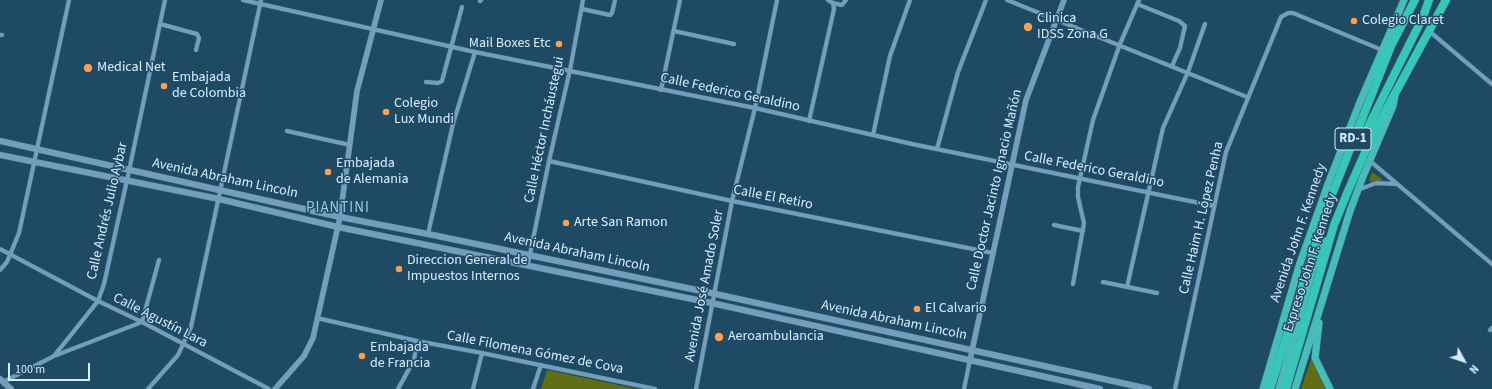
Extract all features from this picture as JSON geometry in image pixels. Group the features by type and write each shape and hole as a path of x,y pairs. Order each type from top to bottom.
{"highway":[{"name":"Expreso John F. Kennedy","path":"1270,389 1329,202 1391,46 1416,0"},
{"path":"1359,164 1368,127 1423,17 1429,0"},
{"name":"Expreso John F. Kennedy","path":"1286,389 1334,225 1359,164 1397,88 1446,0"},
{"path":"1374,69 1391,46"}],"main road":[{"name":"Avenida John F. Kennedy","path":"1263,389 1312,229 1350,126 1404,0"},
{"name":"RD-1","path":"1295,389 1358,190 1393,106 1397,88"},
{"name":"Avenida Abraham Lincoln","path":"0,141 340,217 714,294 1149,389"},
{"name":"Avenida Abraham Lincoln","path":"0,155 219,199 338,227 528,264 712,303 1100,389"},
{"path":"1278,389 1314,269 1334,225"},
{"path":"1330,389 1319,371 1314,351 1321,312 1335,259"},
{"path":"1259,389 1268,372"},
{"path":"1283,372 1286,389"},
{"path":"2,380 11,389"}],"street":[{"path":"0,270 11,254 19,233 69,0"},
{"name":"Calle Andrés Julio Aybar","path":"2,380 54,356 98,301 104,284 129,171 164,0"},
{"name":"Calle Federico Geraldino","path":"243,0 261,2 373,30 475,52 755,108 937,149 1148,191 1214,206"},
{"path":"275,389 304,356 313,338 340,217 357,91 381,0"},
{"name":"Calle Héctor Incháustegui","path":"528,264 549,161 570,70 583,0"},
{"path":"582,9 610,15 615,0"},
{"path":"661,90 680,0"},
{"name":"Avenida José Amado Soler","path":"696,389 732,201 755,108 777,0"},
{"path":"828,0 833,3 842,4 846,0"},
{"path":"873,135 890,56 910,0"},
{"path":"937,149 958,72 986,0"},
{"path":"1007,0 1120,44 1247,97"},
{"name":"Calle Doctor Jacinto Ignacio Mañón","path":"964,389 1011,164 1026,100 1064,0"},
{"path":"148,389 172,363 184,345 191,327 261,2"},
{"path":"1072,284 1083,231 1083,216 1078,198 1080,178 1093,120 1120,44 1138,2 1179,21 1185,26 1180,48 1172,66"},
{"path":"809,121 834,9 833,3"},
{"path":"426,82 438,83 442,81 462,7"},
{"name":"Calle Haim H. López Penha","path":"1175,389 1226,152 1278,22 1284,14 1288,13 1300,15 1382,50"},
{"path":"160,24 197,34 199,38 196,50"},
{"path":"1127,287 1163,128 1188,72 1205,24"},
{"path":"1429,30 1492,84"},
{"path":"674,31 734,44"},
{"path":"428,234 453,124 475,52"},
{"path":"287,131 350,145"},
{"name":"Calle El Retiro","path":"549,161 732,201 993,254"},
{"path":"1370,161 1492,264"},
{"path":"1358,190 1376,183 1396,184"},
{"path":"1054,226 1083,231"},
{"name":"Calle Agustín Lara","path":"0,248 98,301 142,322 269,389"},
{"path":"54,356 142,322 159,260"},
{"path":"1103,282 1157,293"},
{"name":"Calle Filomena Gómez de Cova","path":"317,318 418,341 655,389"},
{"path":"398,389 412,364 418,341"},
{"path":"473,389 482,353"},
{"path":"533,389 541,365"}],"green space":[{"path":"1372,172 1383,180 1376,183 1369,181"},
{"path":"1312,357 1317,370 1325,389 1301,389"},
{"path":"547,370 637,389 541,389"}],"place":[{"name":"Colegio Claret","path":"1354,21"},
{"name":"Clinica IDSS Zona G","path":"1028,27"},
{"name":"Mail Boxes Etc","path":"559,44"},
{"name":"Medical Net","path":"88,68"},
{"name":"Embajada de Colombia","path":"164,86"},
{"name":"Colegio Lux Mundi","path":"386,112"},
{"name":"Embajada de Alemania","path":"328,172"},
{"name":"Arte San Ramon","path":"566,223"},
{"name":"Direccion General de Impuestos Internos","path":"399,269"},
{"name":"El Calvario","path":"917,309"},
{"name":"Aeroambulancia","path":"719,337"},
{"name":"Embajada de Francia","path":"362,356"}],"district":[{"name":"PIANTINI","path":"338,209"}]}
